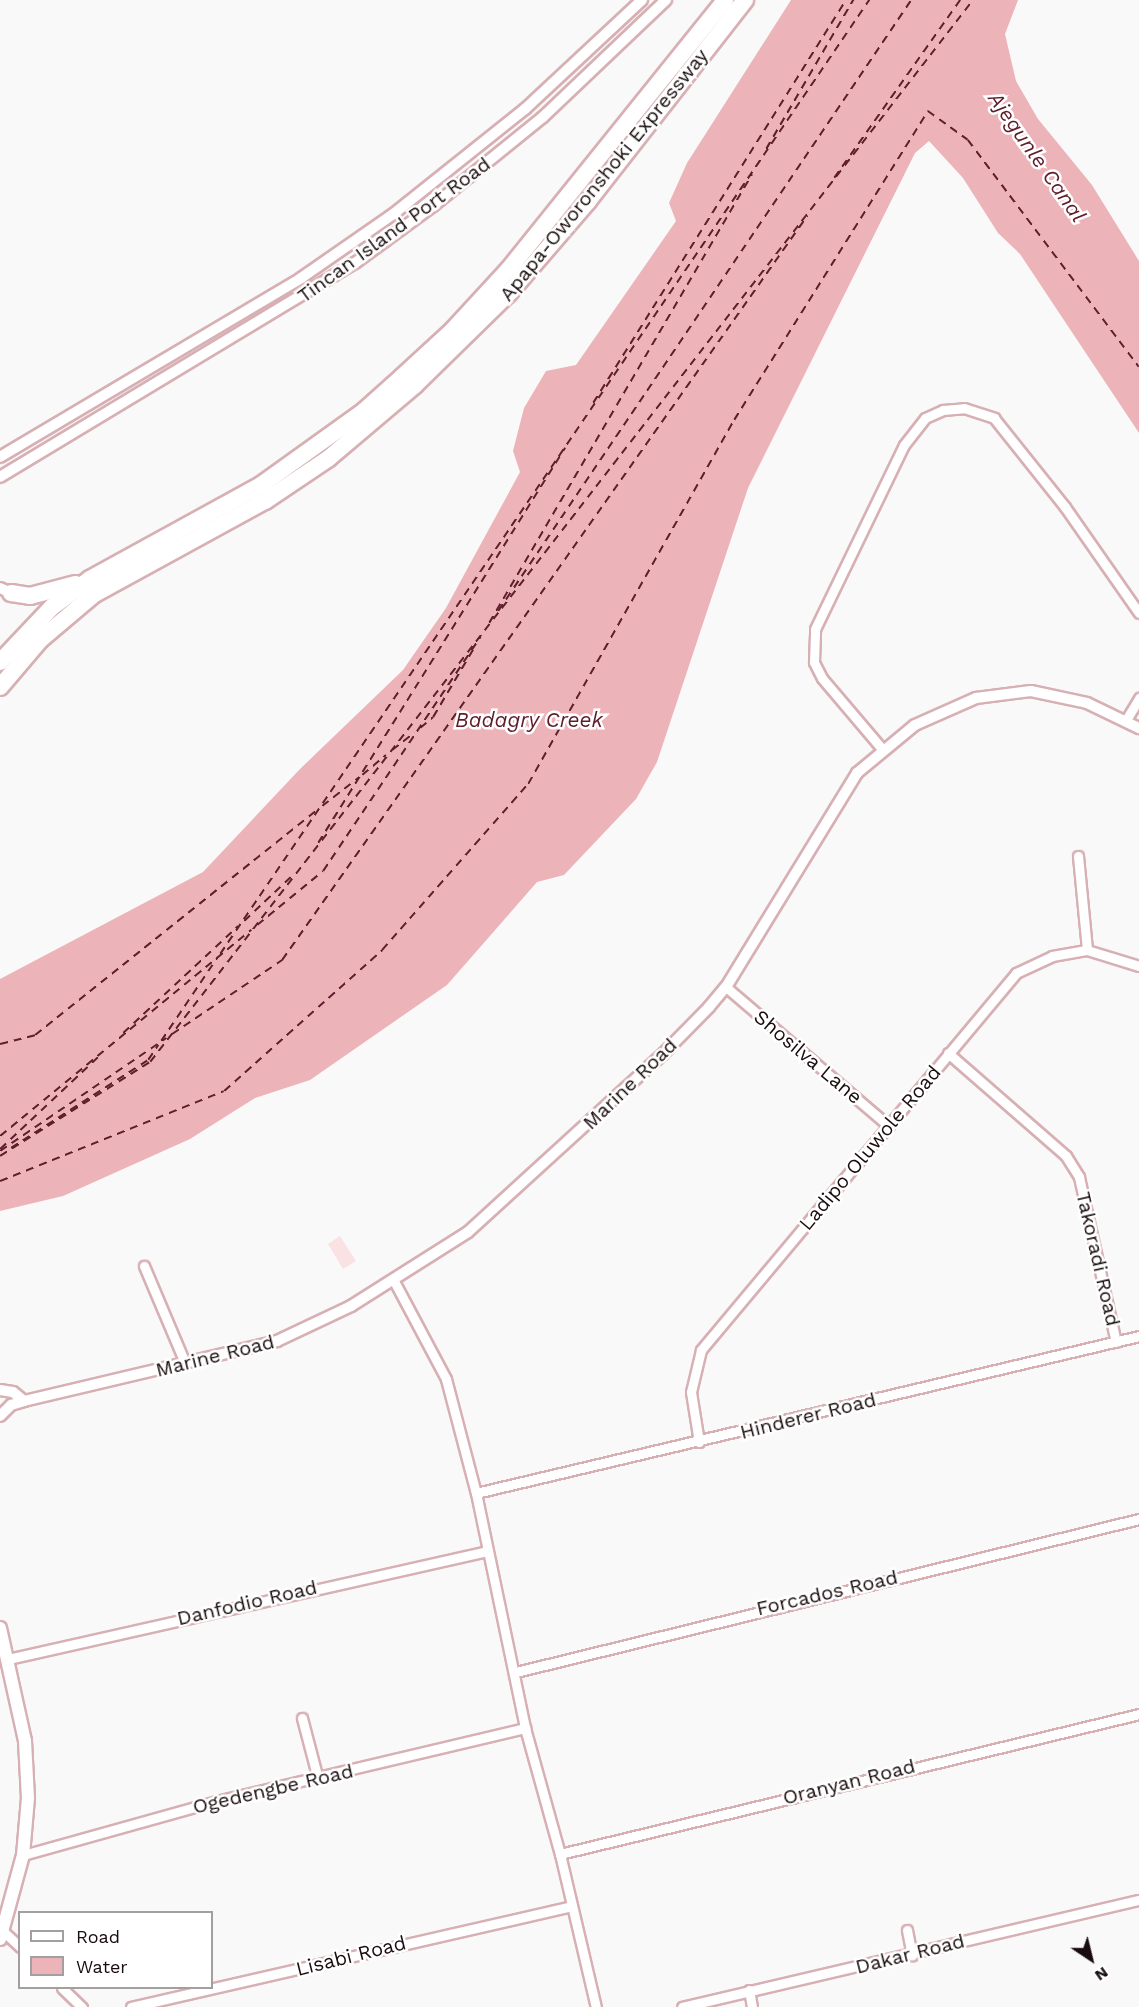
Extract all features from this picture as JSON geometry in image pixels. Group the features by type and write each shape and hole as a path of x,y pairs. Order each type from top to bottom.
{"highway":[{"name":"Apapa-Oworonshoki Expressway","path":"0,662 52,607 90,579 261,485 338,431 402,377 452,331 509,269 724,0"},
{"name":"Apapa-Oworonshoki Expressway","path":"0,687 40,640 93,595 265,501 320,464 432,370 509,293 588,201 745,0"},
{"path":"6,590 48,593 90,579"}],"main road":[{"path":"0,1628 25,1741 28,1798 23,1855 2,1935"}],"street":[{"name":"Tincan Island Port Road","path":"0,457 300,278 392,215 533,102 642,0"},
{"name":"Tincan Island Port Road","path":"0,477 355,263 525,132 666,0"},
{"path":"884,750 822,678 814,662 815,629 914,428 944,410 964,408 994,418 1065,507 1139,613"},
{"name":"Marine Road","path":"0,1416 11,1406 24,1401 277,1341 394,1281 468,1232 662,1055 726,987 857,773 884,750 937,714 1001,693 1031,691 1065,696 1126,720 1139,728"},
{"path":"1126,720 1139,698"},
{"path":"1078,856 1087,950"},
{"name":"Ladipo Oluwole Road","path":"699,1442 691,1392 701,1350 1016,973 1052,956 1087,950 1139,966"},
{"name":"Shosilva Lane","path":"726,987 889,1126"},
{"name":"Takoradi Road","path":"948,1053 1066,1156 1079,1177 1116,1341"},
{"path":"144,1266 185,1364"},
{"path":"394,1281 446,1379 476,1493 487,1551 516,1671 525,1728 560,1854 596,2007"},
{"name":"Hinderer Road","path":"476,1493 1139,1336"},
{"path":"0,1390 13,1392 24,1401"},
{"name":"Forcados Road","path":"516,1671 1139,1519"},
{"name":"Danfodio Road","path":"8,1659 487,1551"},
{"name":"Oranyan Road","path":"560,1854 856,1779 1139,1714"},
{"path":"302,1718 318,1779"},
{"name":"Ogedengbe Road","path":"23,1855 216,1802 525,1728"},
{"name":"Dakar Road","path":"682,2007 749,1990 912,1956 1139,1899"},
{"name":"Lisabi Road","path":"213,1988 572,1906"},
{"path":"908,1930 912,1956"},
{"path":"2,1935 18,1946"},
{"path":"63,1989 82,2007"},
{"name":"Lisabi Road","path":"131,2007 210,1989"},
{"path":"749,1990 752,2007"}],"shaded area":[{"path":"340,1236 356,1261 343,1269 328,1244"}],"water":[{"name":"Badagry Creek","path":"791,0 1018,0 1005,34 1016,81 1038,119 1092,185 1139,261 1139,433 1020,254 998,233 963,178 929,141 915,153 748,488 657,762 636,799 564,875 537,882 447,985 310,1080 255,1098 190,1139 63,1196 0,1211 0,979 203,872 300,769 403,670 446,608 520,472 513,451 524,408 546,371 576,365 676,221 669,203 687,163"}],"ferry route":[{"path":"593,403 846,0"},
{"path":"766,149 853,0"},
{"path":"220,954 869,0"},
{"path":"498,611 911,0"},
{"path":"834,178 960,0"},
{"path":"0,1156 150,1062 973,0"},
{"path":"0,1181 224,1091 382,950 528,784 734,420 928,111 968,140 1139,367"},
{"path":"489,623 752,174"},
{"path":"172,1034 282,960 807,216"},
{"path":"318,843 565,448"},
{"path":"257,925 323,871 480,637"},
{"path":"420,728 433,717 474,648"},
{"path":"392,750 414,733"},
{"path":"362,775 386,755"},
{"path":"322,806 358,778"},
{"path":"0,1044 35,1035 316,811"},
{"path":"244,921 295,873"},
{"path":"123,1033 238,926"},
{"path":"0,1136 251,930"},
{"path":"161,1041 217,958"},
{"path":"0,1151 166,1038"},
{"path":"11,1148 148,1060 158,1045"},
{"path":"0,1149 100,1055"}],"water label":[{"name":"Ajegunle Canal","path":"1037,157"}]}
